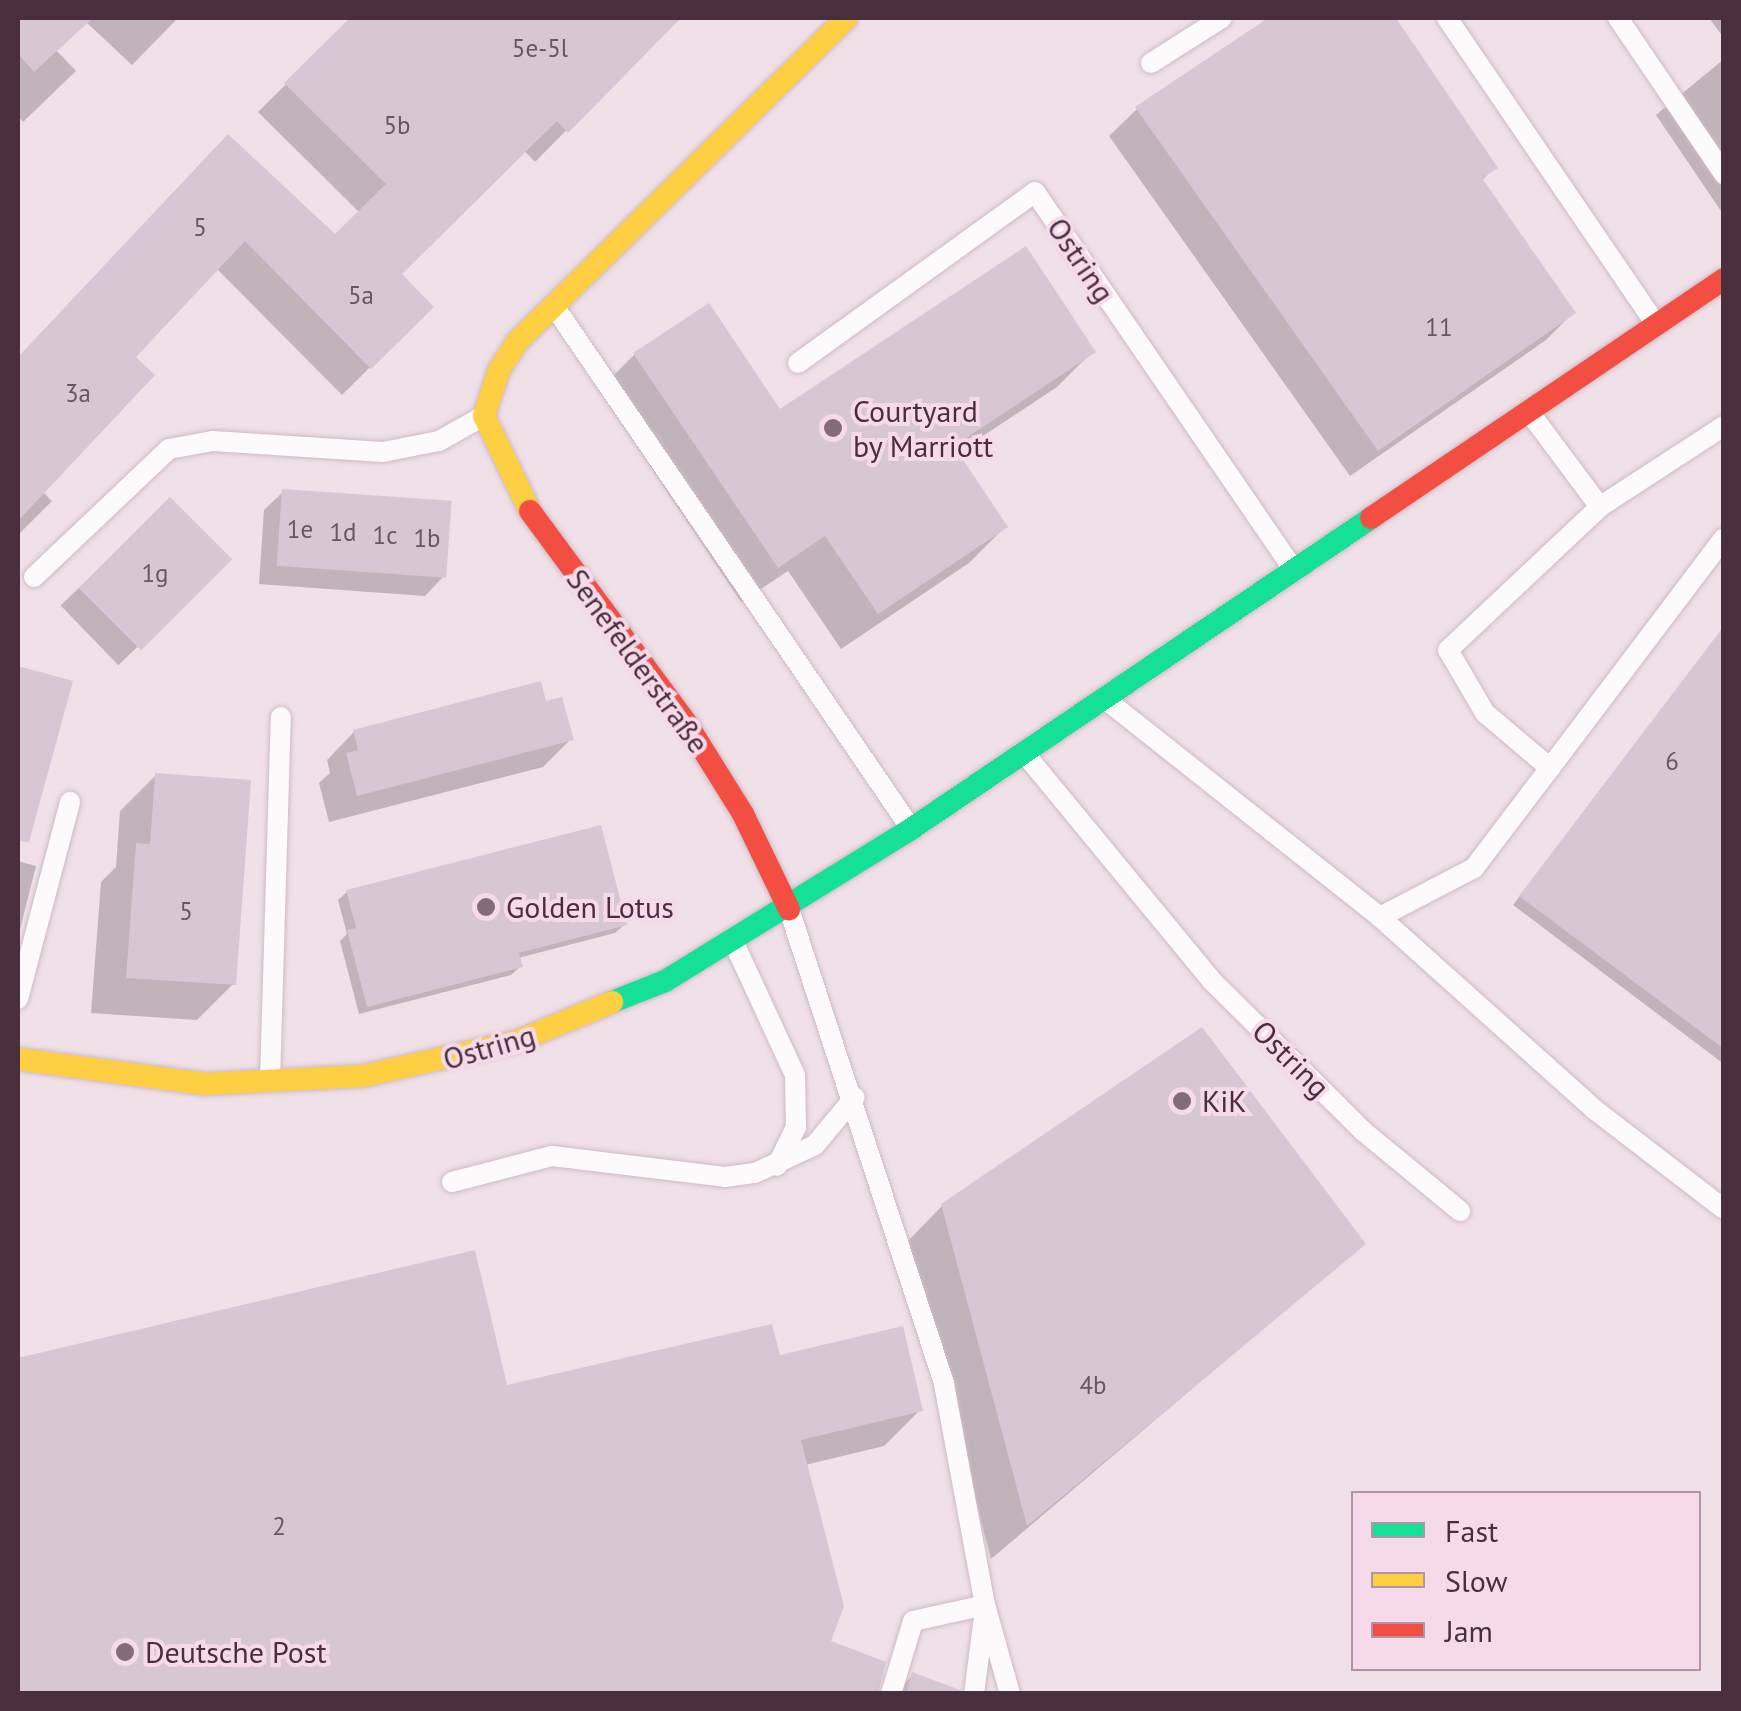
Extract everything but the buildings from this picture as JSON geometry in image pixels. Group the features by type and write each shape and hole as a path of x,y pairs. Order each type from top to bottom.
{"street":[{"path":"484,416 499,370 554,304 847,18"},
{"name":"Ostring","path":"18,1059 126,1078 270,1083 363,1076 518,1041 592,1014 734,943 789,909 1724,279"},
{"name":"Senefelderstraße","path":"484,416 521,499 688,724 743,814 789,909"}],"lane":[{"path":"1151,64 1222,18"},
{"path":"1448,18 1656,324"},
{"path":"1618,18 1724,174"},
{"name":"Ostring","path":"798,364 1034,192 1293,570"},
{"path":"554,304 911,829"},
{"path":"1527,410 1598,508"},
{"path":"34,577 168,449 213,440 412,449 484,416"},
{"path":"1550,768 1485,714 1448,650 1598,508 1724,426"},
{"path":"1380,917 1474,868 1724,538"},
{"path":"1104,698 1380,917 1595,1110 1724,1209"},
{"path":"270,1083 282,717"},
{"name":"Ostring","path":"1024,752 1212,981 1363,1131 1460,1212"},
{"path":"18,1000 70,802"},
{"path":"789,909 856,1097 944,1384 985,1605 1010,1694"},
{"path":"734,943 795,1075 796,1127 777,1166"},
{"path":"452,1182 552,1156 725,1177 777,1166 834,1129 856,1097"},
{"path":"891,1694 913,1621 985,1605"},
{"path":"974,1694 985,1605"}],"traffic: fast":[{"path":"612,1002 665,981 911,829 1371,518"}],"traffic: slow":[{"path":"530,511 484,416 499,370 517,342 847,18"},
{"path":"18,1059 205,1084 363,1076 518,1041 612,1002"}],"traffic: jam":[{"path":"1371,518 1724,279"},
{"path":"530,511 687,724 743,814 789,909"}],"place":[{"name":"Courtyard by Marriott","path":"833,428"},
{"name":"Golden Lotus","path":"486,907"},
{"name":"KiK","path":"1182,1101"},
{"name":"Deutsche Post","path":"125,1652"}]}
